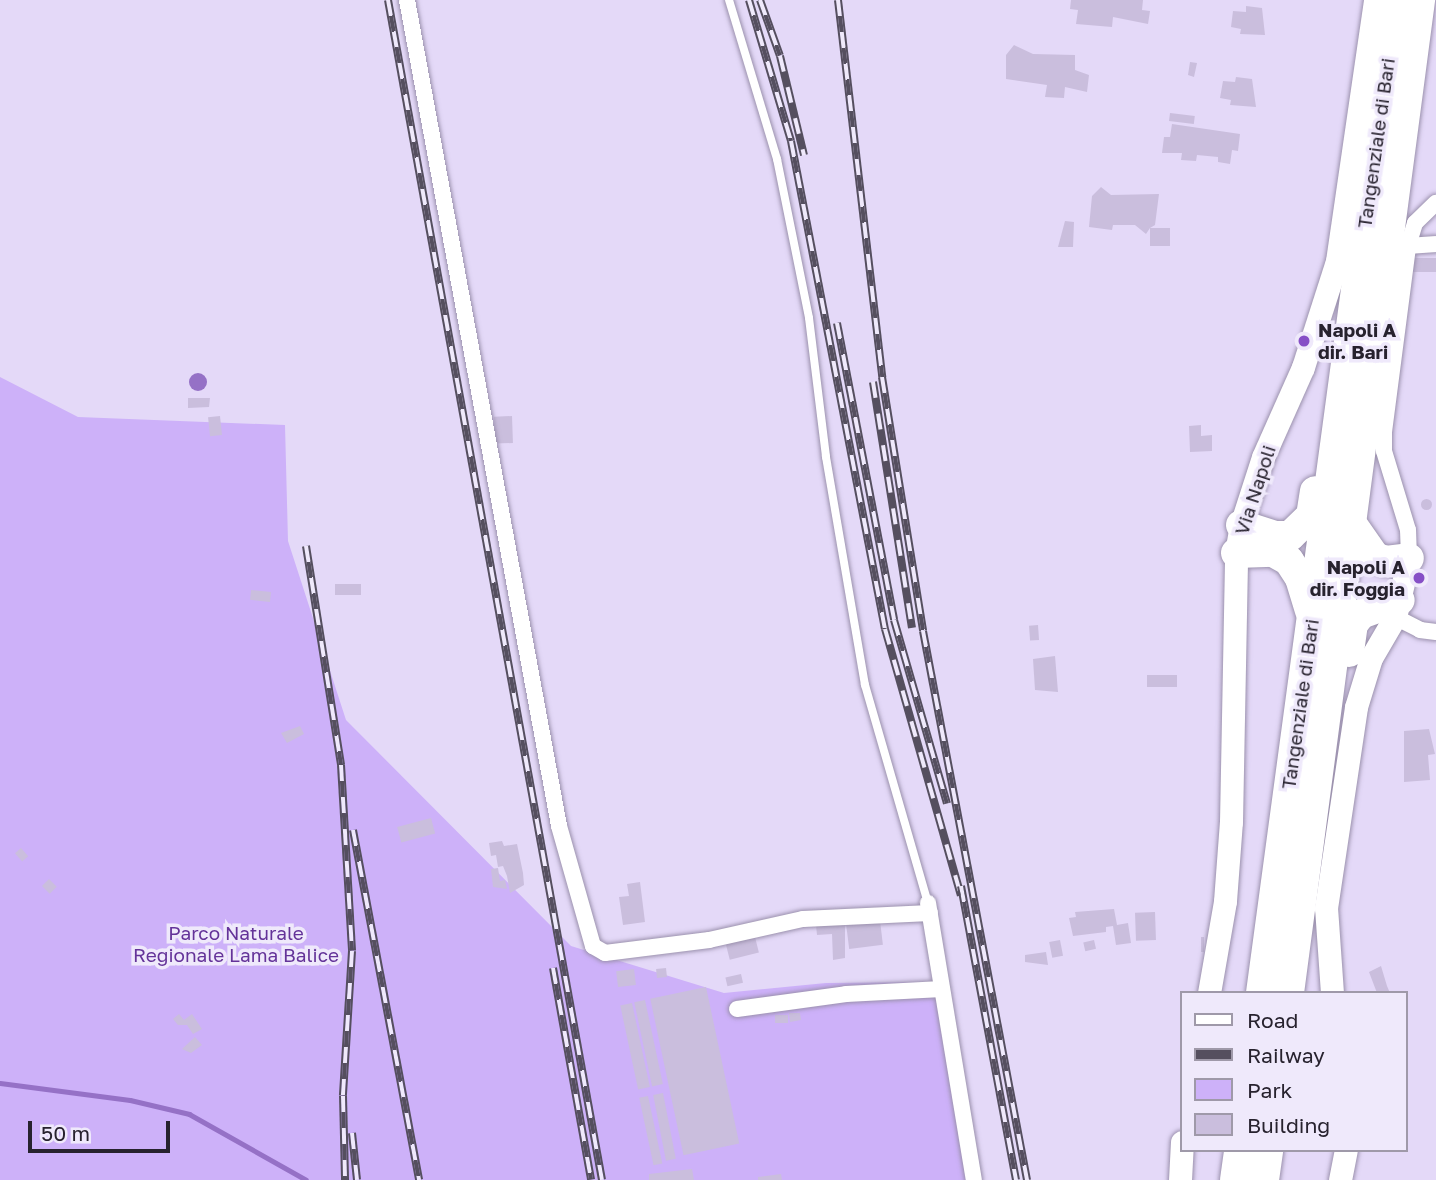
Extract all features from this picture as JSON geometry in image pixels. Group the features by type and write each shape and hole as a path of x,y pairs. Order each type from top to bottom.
{"highway":[{"name":"Tangenziale di Bari","path":"1261,991 1395,0"},
{"name":"Tangenziale di Bari","path":"1289,991 1420,0"},
{"path":"1239,539 1290,536 1304,527 1311,516 1322,445 1341,411"},
{"path":"1352,524 1375,557 1386,561 1409,558"},
{"path":"1239,539 1289,561 1300,578 1312,617"},
{"path":"1325,719 1343,696 1353,624 1369,609 1397,608"},
{"path":"1235,1180 1239,1152"},
{"path":"1264,1180 1268,1152"}],"street":[{"path":"407,0 559,826 593,946 605,953 709,940 803,919 929,908 974,1180"},
{"name":"Via Napoli","path":"1209,991 1225,901 1231,822 1239,539 1263,457 1303,367 1337,261 1375,0"},
{"path":"1332,991 1326,908 1356,707 1371,657 1397,608 1409,558 1408,530 1384,451 1408,246 1415,223 1436,203"},
{"path":"1408,246 1436,244"},
{"path":"1397,608 1420,630 1436,632"},
{"path":"737,1009 846,995 942,989"},
{"path":"1180,1180 1181,1152"},
{"path":"1340,1180 1346,1152"}],"lane":[{"path":"729,0 778,159 808,318 826,457 865,685 929,908"}],"green space":[{"name":"Parco Naturale Regionale Lama Balice","path":"0,377 78,417 285,425 288,541 346,720 571,946 724,993 826,983 941,982 970,1180 0,1180"}],"shaded area":[{"path":"198,373 204,376 207,382 204,388 198,391 192,388 189,382 192,376"}],"building":[{"path":"1071,0 1143,0 1142,10 1150,11 1148,24 1113,17 1112,27 1076,24 1078,10 1070,9"},
{"path":"1246,6 1262,8 1265,35 1240,34 1241,29 1231,27 1233,11 1246,12"},
{"path":"1014,45 1033,54 1075,55 1075,70 1089,75 1087,92 1065,87 1064,98 1045,97 1047,85 1006,79 1006,55"},
{"path":"1190,62 1197,63 1194,77 1188,75"},
{"path":"1236,77 1252,79 1256,107 1230,105 1231,100 1220,98 1223,81 1235,82"},
{"path":"1170,113 1195,116 1194,124 1169,121"},
{"path":"1172,124 1240,134 1238,151 1232,150 1230,164 1218,162 1218,157 1197,155 1196,161 1181,160 1182,153 1162,153 1164,137 1170,137"},
{"path":"1101,187 1111,195 1159,194 1155,225 1146,234 1135,225 1113,225 1112,230 1089,227 1092,196"},
{"path":"1065,221 1074,222 1073,247 1058,247"},
{"path":"1150,228 1170,228 1170,246 1150,246"},
{"path":"1413,258 1436,258 1436,272 1413,272"},
{"path":"188,398 210,398 209,407 188,408"},
{"path":"220,416 222,435 210,436 208,417"},
{"path":"512,416 513,443 495,444 494,417"},
{"path":"1201,425 1201,436 1212,435 1212,451 1190,452 1189,426"},
{"path":"1426,499 1430,500 1430,508 1426,509 1422,508 1421,504 1422,500"},
{"path":"335,584 361,584 361,595 335,595"},
{"path":"251,590 271,592 270,602 250,600"},
{"path":"1038,625 1039,640 1030,641 1029,626"},
{"path":"1055,656 1058,692 1035,690 1033,659"},
{"path":"1147,675 1177,675 1177,687 1147,687"},
{"path":"300,726 304,734 287,743 281,733"},
{"path":"1429,729 1435,754 1428,755 1430,780 1404,782 1404,731"},
{"path":"431,818 435,833 401,843 397,827"},
{"path":"502,841 504,846 517,844 523,873 524,885 510,893 503,866 498,867 496,855 491,856 489,843"},
{"path":"21,848 28,856 22,862 15,853"},
{"path":"498,868 500,881 505,880 507,889 493,887 491,869"},
{"path":"49,879 57,887 50,894 42,886"},
{"path":"640,882 645,922 623,925 619,897 629,896 627,884"},
{"path":"1114,909 1117,925 1128,923 1131,943 1116,945 1113,926 1106,927 1106,932 1073,936 1069,918 1076,917 1075,912"},
{"path":"1155,912 1156,940 1136,941 1135,913"},
{"path":"880,921 883,945 849,949 846,925"},
{"path":"816,925 845,925 845,958 833,960 832,934 817,935"},
{"path":"755,937 759,953 730,960 726,944"},
{"path":"1201,937 1204,937 1204,952 1201,952"},
{"path":"1060,940 1063,956 1052,958 1049,942"},
{"path":"1094,940 1096,949 1085,951 1083,942"},
{"path":"1046,952 1048,965 1025,962 1025,955"},
{"path":"1381,966 1389,991 1376,991 1369,972"},
{"path":"666,968 667,977 657,978 656,969"},
{"path":"634,969 636,985 618,987 616,971"},
{"path":"741,974 743,983 727,986 725,978"},
{"path":"706,987 739,1144 684,1155 650,999"},
{"path":"645,1000 663,1084 652,1086 634,1002"},
{"path":"632,1003 650,1087 638,1090 620,1005"},
{"path":"789,1013 800,1013 801,1020 790,1022"},
{"path":"179,1014 184,1020 192,1014 202,1029 193,1034 187,1025 178,1025 173,1019"},
{"path":"775,1015 788,1015 788,1023 775,1023"},
{"path":"195,1037 202,1045 191,1053 182,1049"},
{"path":"663,1093 676,1159 666,1161 653,1095"},
{"path":"648,1096 662,1163 654,1165 639,1098"},
{"path":"692,1169 694,1180 649,1180 649,1174"},
{"path":"781,1174 782,1180 758,1180 758,1177"}],"waterway":[{"path":"0,1083 130,1100 189,1114 306,1180"}],"railway":[{"path":"388,0 602,1180"},
{"path":"749,0 791,141 885,629 961,895"},
{"path":"760,0 780,56 804,155"},
{"path":"838,0 882,377 923,631 1027,1180"},
{"path":"837,323 894,620 947,804"},
{"path":"873,382 912,628"},
{"path":"306,546 341,765 352,951 343,1096 345,1180"},
{"path":"353,830 419,1180"},
{"path":"961,886 1016,1180"},
{"path":"553,968 591,1180"},
{"path":"352,1133 357,1180"}],"place":[{"name":"Napoli A dir. Bari","path":"1304,341"},
{"name":"Napoli A dir. Foggia","path":"1419,578"}]}
